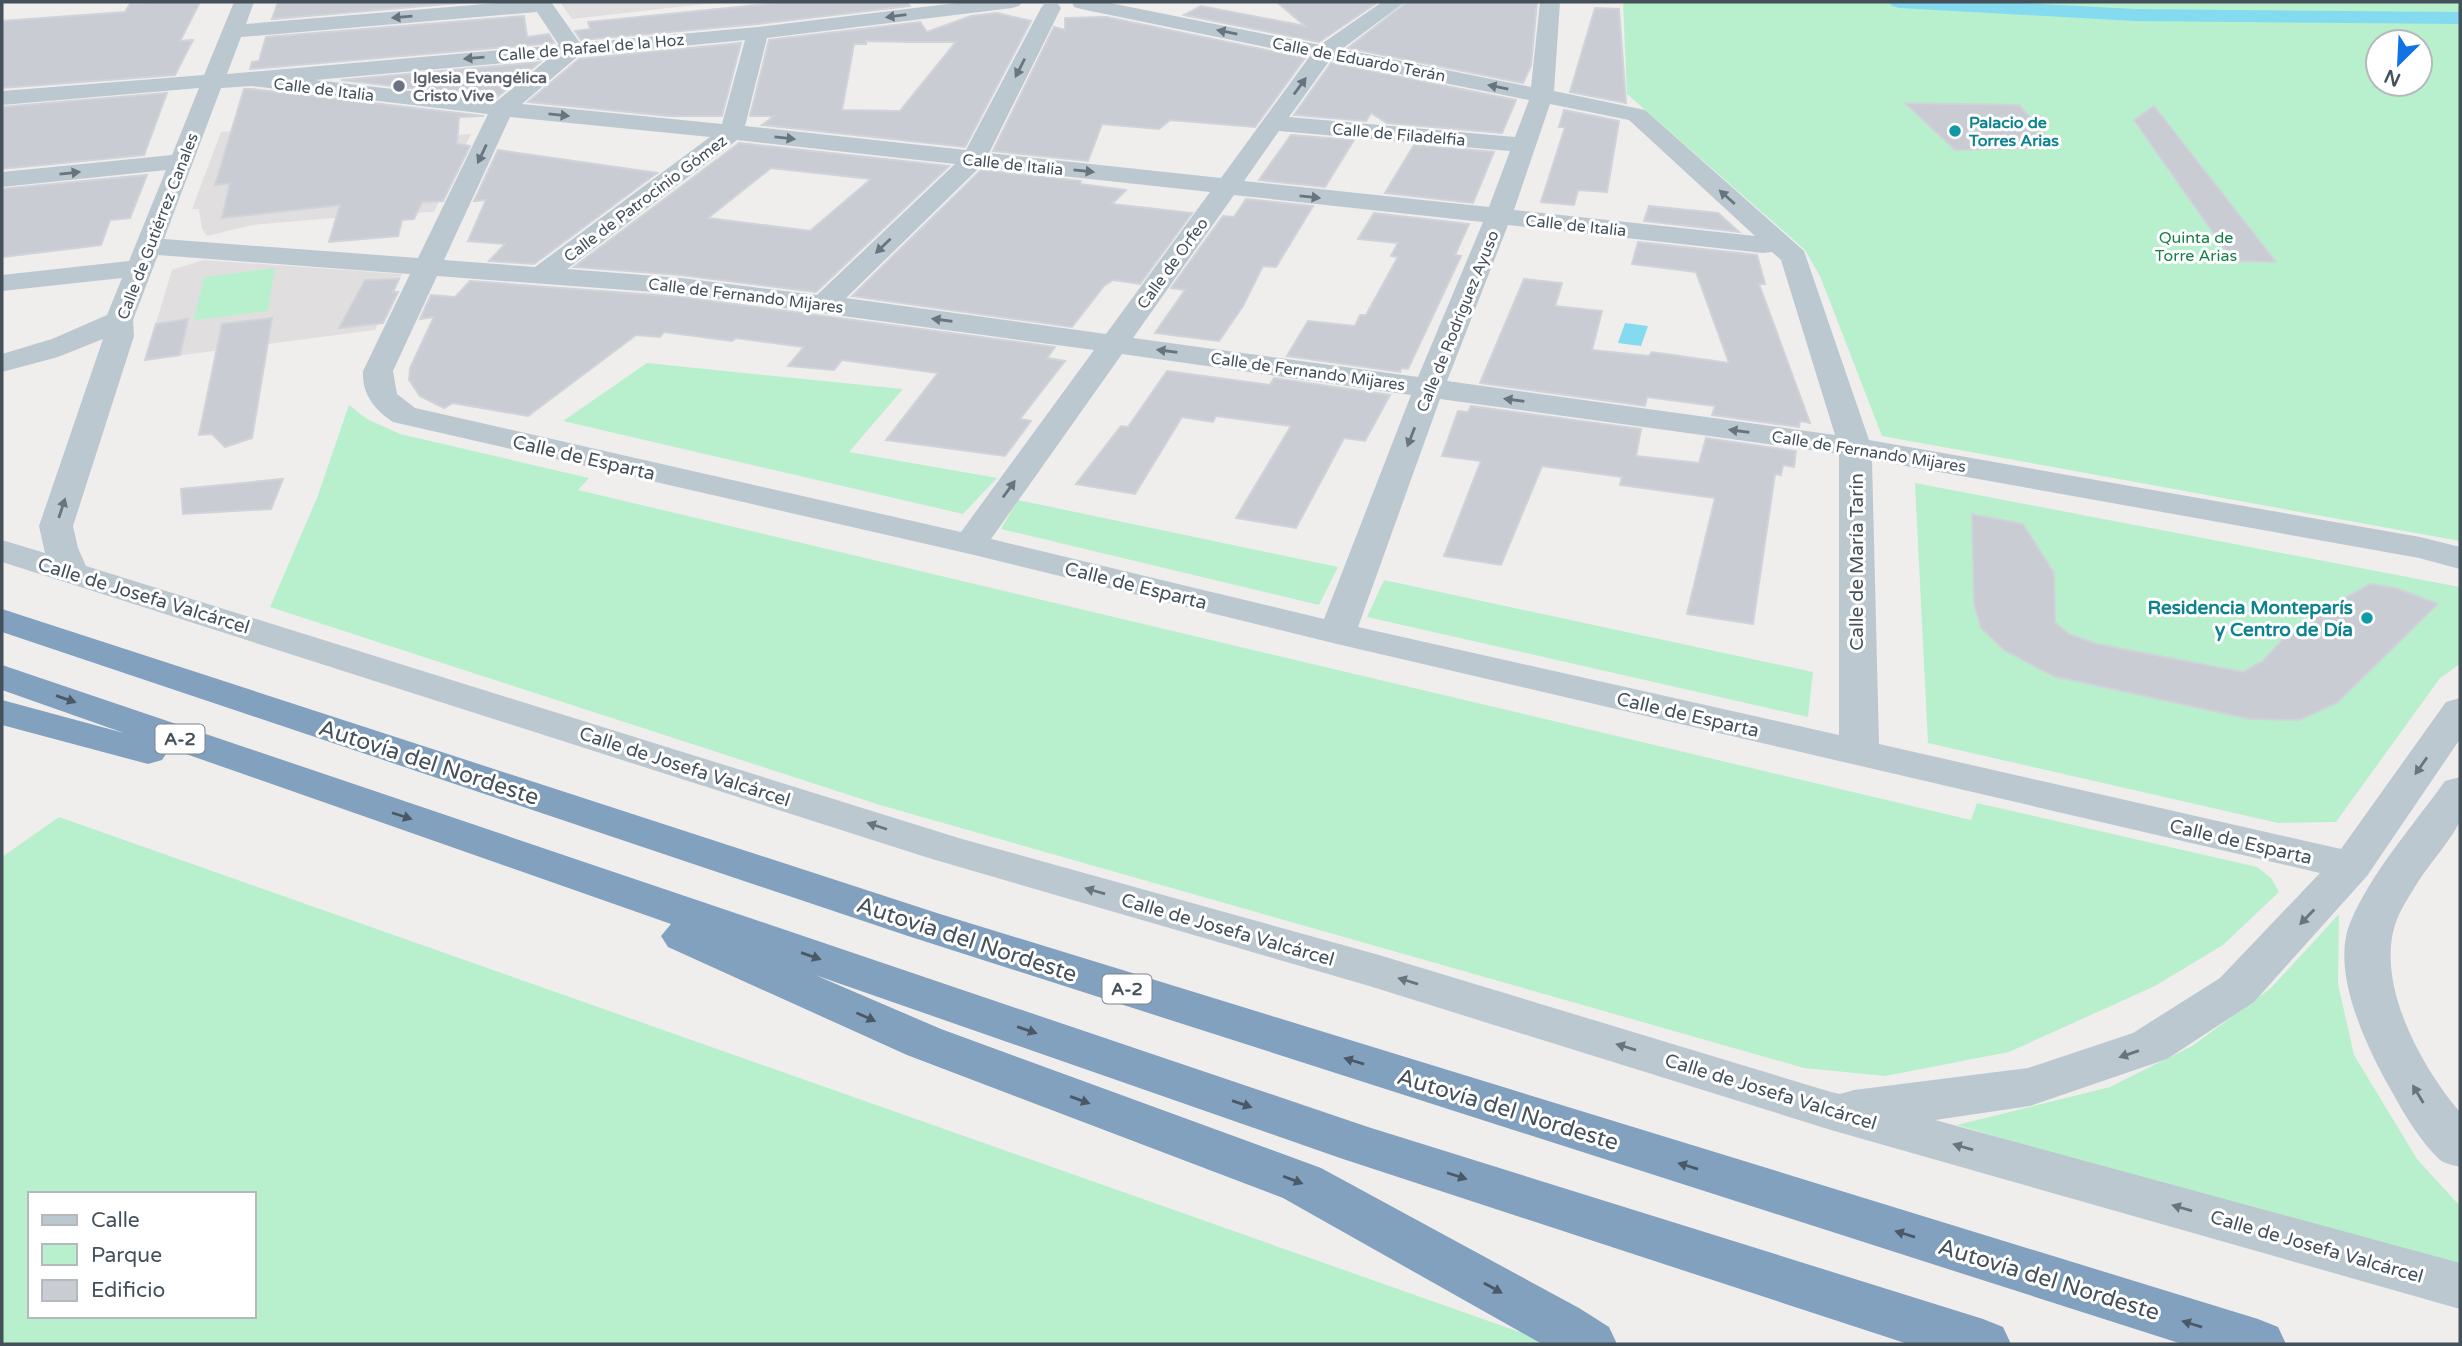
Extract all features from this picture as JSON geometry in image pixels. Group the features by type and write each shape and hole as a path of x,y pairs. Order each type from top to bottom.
{"highway":[{"name":"Autovía del Nordeste","path":"2,620 924,925 2258,1344"},
{"name":"A-2","path":"2,677 1358,1144 1983,1344"},
{"name":"A-2","path":"2,712 54,728 359,801"},
{"path":"446,830 924,1042 1302,1183 1589,1344"}],"street":[{"name":"Calle de Gutiérrez Canales","path":"71,573 60,548 56,526 119,336 121,316 244,2"},
{"name":"Calle de Rafael de la Hoz","path":"2,98 758,33 1012,2"},
{"path":"824,304 974,159 1039,5 1082,2"},
{"name":"Calle de Eduardo Terán","path":"1082,2 1637,115"},
{"name":"Calle de Orfeo","path":"970,544 1324,52 1395,2"},
{"name":"Calle de Rodríguez Ayuso","path":"1337,633 1429,388 1498,217 1542,95 1550,2"},
{"path":"233,31 542,3 573,49"},
{"name":"Calle de Patrocinio Gómez","path":"542,275 732,132 758,33"},
{"name":"Calle de Esparta","path":"573,49 502,110 378,371 377,387 385,402 404,415 2352,866"},
{"name":"Calle de Italia","path":"247,79 502,110 732,132 1498,217 1763,245 1778,243"},
{"name":"Calle de María Tarín","path":"1637,115 1794,257 1855,447 1859,753"},
{"name":"Calle de Filadelfia","path":"1273,123 1525,145"},
{"path":"2,179 182,161"},
{"name":"Calle de Fernando Mijares","path":"2,283 37,279 144,257 429,267 681,286 1855,447 2420,548 2460,558"},
{"path":"2,301 24,296 63,295 94,301 121,316 84,339 42,354 2,363"},
{"name":"Calle de Josefa Valcárcel","path":"2,551 947,849 1379,972 1831,1111 2460,1286"},
{"path":"1831,1111 1933,1101 2030,1087 2150,1046 2237,990 2352,866 2460,710"},
{"path":"2460,790 2398,878 2372,925 2368,961 2374,998 2392,1049 2423,1103 2460,1147"}],"shaded area":[{"path":"560,2 721,2 572,19"},
{"path":"352,120 435,136 471,134 434,212 252,225 207,236 202,229 199,209 192,209 221,132"},
{"path":"203,260 402,274 375,330 145,360 172,270"}],"green space":[{"name":"Quinta de Torre Arias","path":"1623,2 2460,2 2460,541 1882,436 1820,276 1805,250 1627,94"},
{"path":"275,268 268,311 194,320 204,277"},
{"path":"647,363 903,389 849,452 997,478 963,514 563,421"},
{"path":"349,405 367,419 400,434 589,478 578,490 1971,820 1977,803 2257,867 2271,878 2279,892 2223,945 2155,986 2009,1052 1885,1076 1804,1068 880,805 270,607 317,498"},
{"path":"1915,483 2460,587 2460,664 2440,678 2336,822 2278,823 1928,743"},
{"path":"1018,500 1338,567 1319,605 1001,529"},
{"path":"1384,580 1813,672 1808,717 1367,617"},
{"path":"59,817 1554,1344 2,1344 2,857"},
{"path":"2339,914 2338,984 2354,1055 2417,1159 2460,1206 2460,1273 1957,1125 2110,1087 2192,1046 2271,988"}],"water":[{"path":"1625,323 1648,326 1641,346 1618,343"}],"building":[{"path":"200,2 180,41 193,40 175,75 2,88 2,21 125,12 130,4"},
{"path":"278,2 471,2 272,19"},
{"path":"786,2 907,2 910,6 758,24 581,40 575,31 590,29 588,22"},
{"path":"1277,2 1378,2 1319,42 1184,15 1201,6 1305,26"},
{"path":"1407,2 1537,2 1531,66 1523,83 1348,48"},
{"path":"1595,8 1619,9 1626,103 1570,92"},
{"path":"997,13 1031,21 965,147 762,125 774,116 750,116 769,40 920,22 927,32 971,16","holes":["866,41 956,42 900,111 842,110 854,44 866,44"]},
{"path":"524,16 527,37 549,34 554,43 250,69 252,62 259,61 266,37"},
{"path":"1106,17 1305,58 1255,127 1170,120 1159,129 1102,124 1088,161 993,151 1054,27 1065,30 1065,18"},
{"path":"741,43 722,116 668,116 528,102 579,59"},
{"path":"540,62 496,98 341,80"},
{"path":"1331,63 1516,100 1502,133 1387,123 1371,113 1366,121 1294,115"},
{"path":"244,89 484,116 459,117 457,144 470,146 443,201 422,202 414,219 402,220 398,236 329,242 340,205 222,218 230,183 215,185"},
{"path":"167,93 144,155 2,169 2,107"},
{"name":"Palacio de Torres Arias","path":"1905,103 2019,105 2057,147 1955,150"},
{"path":"2154,106 2276,262 2233,261 2134,120"},
{"path":"1564,110 1619,121 1607,192 1578,190 1574,205 1541,202 1565,127 1559,127"},
{"path":"1291,135 1354,140 1325,187 1259,180"},
{"path":"739,143 949,166 816,292 681,275 574,267","holes":["771,168 871,179 810,231 708,218"]},
{"path":"1414,145 1494,152 1473,203 1385,193"},
{"path":"498,150 657,173 534,264 489,261 505,244 468,241 486,200 474,201"},
{"path":"981,170 1081,181 1080,184 1126,190 1112,204 1192,213 1140,284 1113,280 1104,286 1072,327 852,296"},
{"path":"147,175 130,218 110,220 101,245 2,257 2,189"},
{"path":"1246,199 1313,206 1276,267 1263,266 1243,306 1219,341 1155,333 1185,290 1171,288 1223,216 1234,217"},
{"path":"1649,206 1718,213 1739,232 1644,221"},
{"path":"1374,213 1469,224 1455,255 1461,256 1408,369 1401,368 1400,372 1287,356 1308,321 1355,326 1360,315 1366,315 1398,257 1391,256 1398,243 1358,239"},
{"path":"1638,242 1757,255 1765,284 1759,284 1810,423 1800,421 1799,427 1712,415 1715,406 1647,397 1645,406 1480,383 1524,279 1562,283 1555,306 1602,311 1592,350 1649,356 1652,352 1729,363 1696,272 1632,264"},
{"path":"399,279 393,292 398,292 383,323 339,328 365,280"},
{"path":"470,281 681,297 1055,347 1047,358 1065,361 1020,419 1031,421 1005,456 886,440 938,373 842,360 834,370 788,366 804,347 736,338 732,341 664,332 660,337 636,335 528,416 453,403 444,408 420,396 409,380 410,368 434,317 420,319 431,295 455,297"},
{"path":"272,318 252,438 225,447 212,434 199,435 222,324"},
{"path":"188,319 180,355 145,360 156,324"},
{"path":"1167,371 1270,385 1274,378 1390,395 1365,441 1344,438 1296,528 1236,518 1291,426 1216,416 1213,422 1182,417 1135,494 1076,484 1121,426 1128,427"},
{"path":"1471,406 1641,429 1636,456 1699,463 1706,438 1796,451 1794,467 1783,465 1781,475 1775,474 1753,624 1687,614 1715,498 1620,485 1622,477 1542,466 1501,565 1444,556 1481,461 1442,456 1458,411 1468,412"},
{"path":"283,479 271,509 183,514 181,489"},
{"name":"Residencia Monteparís y Centro de Día","path":"1972,514 2023,524 2054,573 2055,622 2069,634 2097,644 2243,672 2263,661 2282,640 2316,614 2370,584 2396,588 2438,604 2337,703 2299,720 2250,719 2053,676 2004,650 1981,628 1974,604"}],"waterway":[{"path":"1899,2 2135,15 2460,18"}],"place":[{"name":"Iglesia Evangélica Cristo Vive","path":"399,86"},
{"name":"Palacio de Torres Arias","path":"1955,131"},
{"name":"Residencia Monteparís y Centro de Día","path":"2367,618"}]}
